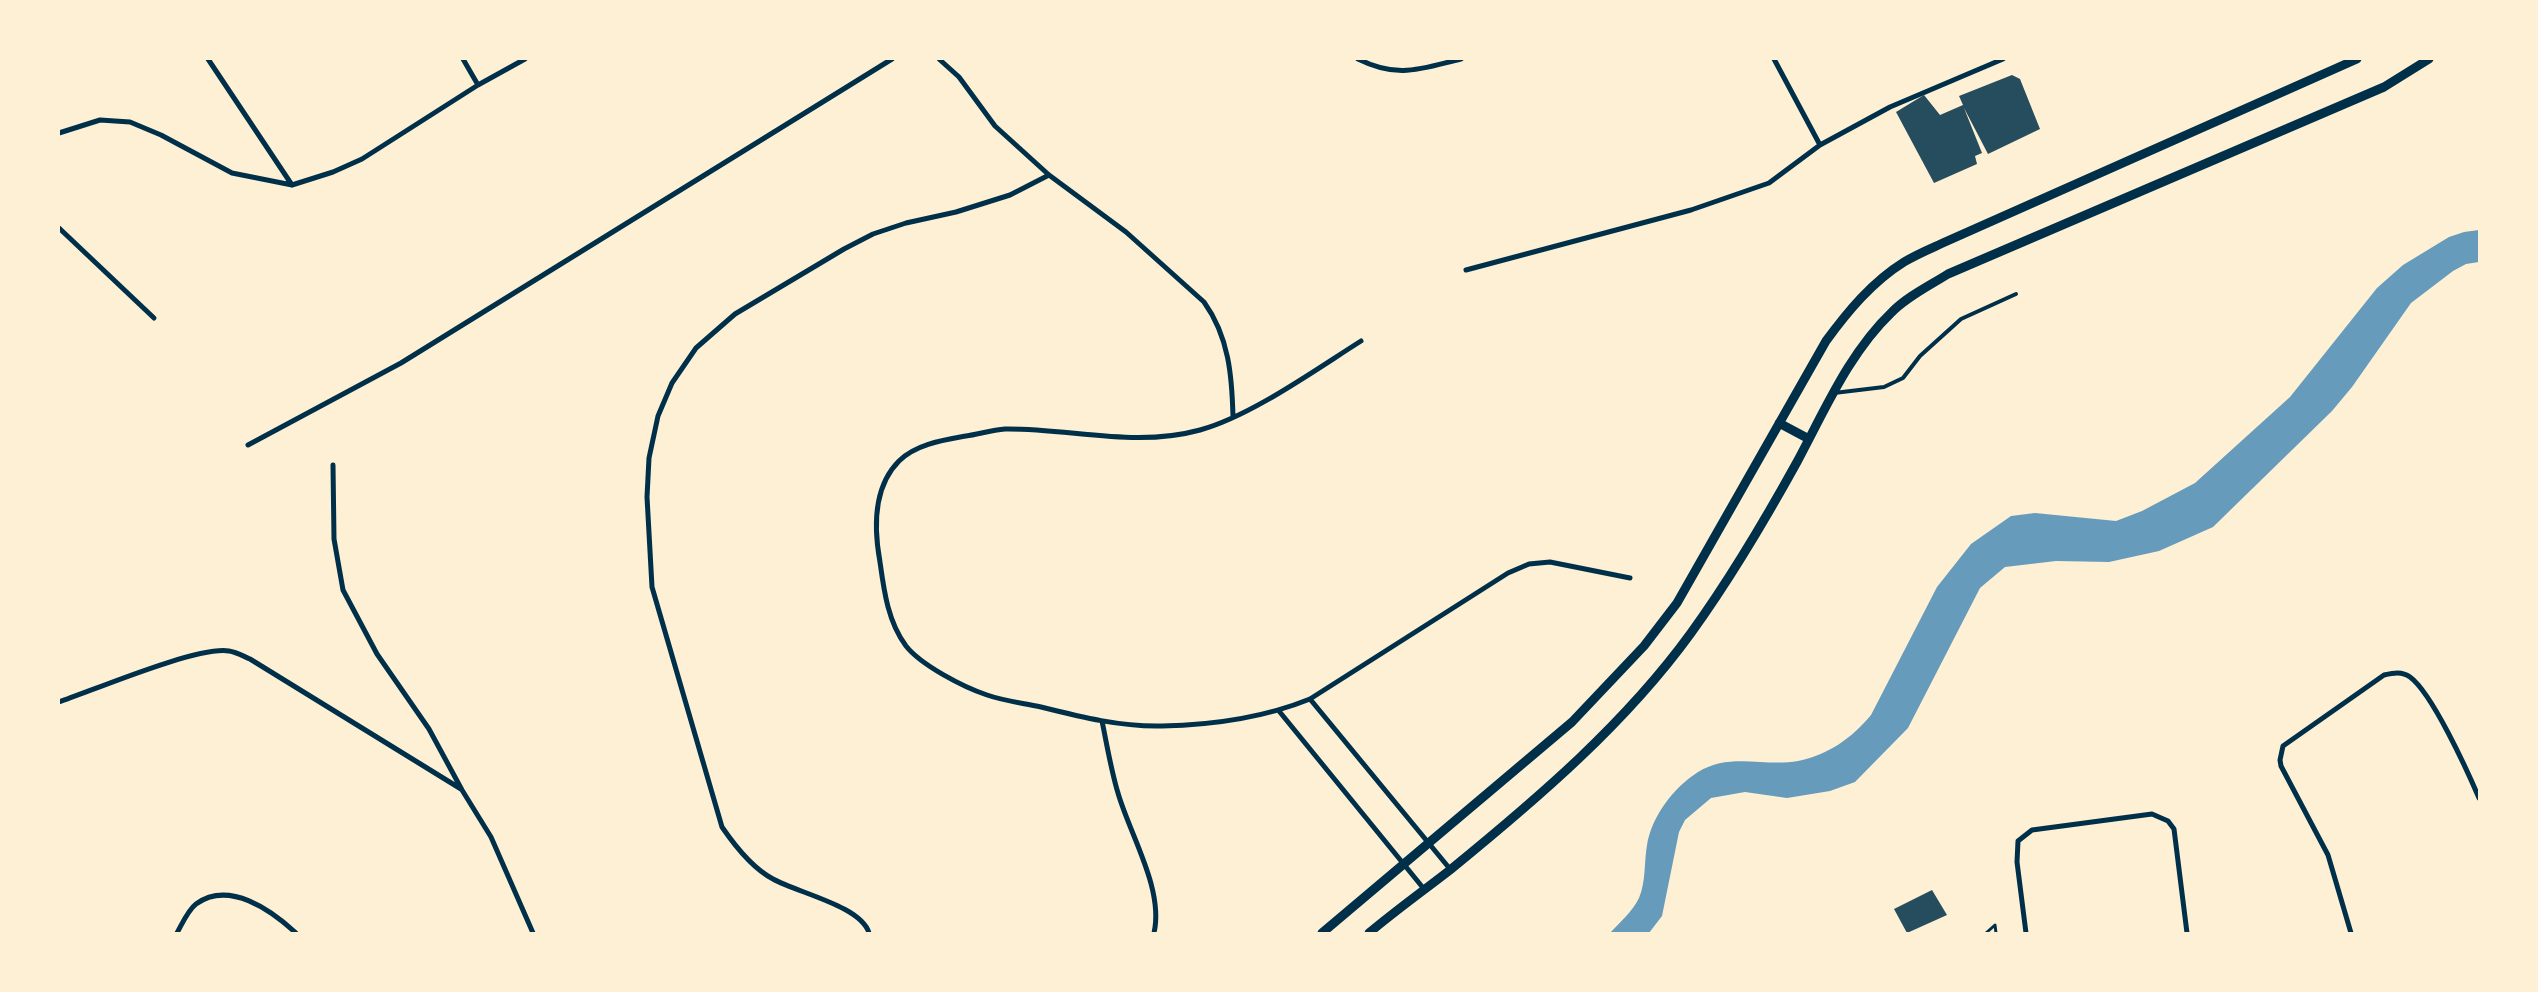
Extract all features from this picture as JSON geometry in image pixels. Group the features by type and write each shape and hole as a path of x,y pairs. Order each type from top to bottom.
{"street":[{"path":"208,59 292,184"},
{"path":"463,59 478,85"},
{"path":"59,133 100,120 130,122 161,135 232,173 254,179 292,184 333,172 362,159 478,85 525,59"},
{"path":"248,445 401,362 892,59"},
{"path":"938,59 959,77 995,126 1049,175 1126,232 1204,302 1214,315 1225,345 1232,376 1233,417"},
{"path":"1358,59 1385,71 1404,72 1461,59"},
{"path":"1774,59 1820,145"},
{"path":"1466,270 1691,210 1769,183 1820,145 1890,107 2003,59"},
{"path":"1322,933 1572,722 1644,646 1677,603 1826,341 1843,318 1877,282 1904,262 2357,59"},
{"path":"1369,933 1450,870 1596,742 1656,676 1691,634 1717,595 1786,482 1834,392 1859,352 1893,311 1914,295 1948,274 2384,87 2429,59"},
{"path":"869,933 867,926 854,915 772,879 736,848 722,827 652,587 647,497 649,458 658,416 672,383 696,348 735,314 873,234 906,223 956,212 1001,198 1049,175"},
{"path":"59,228 154,318"},
{"path":"1361,341 1233,417 1201,430 1144,438 1003,429 946,439 919,448 899,461 889,477 878,504 875,532 886,598 894,626 907,647 922,661 985,695 1102,721 1159,726 1201,724 1279,711 1310,699 1508,573 1529,564 1550,562 1630,578"},
{"path":"1779,423 1809,439"},
{"path":"333,465 334,539 342,590 376,654 429,729 462,790 491,837 533,933"},
{"path":"59,702 208,651 229,651 250,659 462,790"},
{"path":"2351,933 2328,855 2280,760 2284,746 2384,675 2394,672 2410,677 2428,697 2479,798"},
{"path":"1310,699 1450,870"},
{"path":"1279,711 1424,889"},
{"path":"1102,721 1118,793 1153,892 1157,912 1154,933"},
{"path":"2026,933 2018,862 2018,841 2032,830 2152,814 2168,821 2174,829 2187,933"},
{"path":"177,933 194,905 210,896 239,896 282,920 296,933"}],"lane":[{"path":"1834,392 1884,387 1903,378 1920,356 1961,320 2016,294"}],"path":[{"path":"1986,933 1995,925 1996,933"}],"water":[{"path":"2479,230 2479,262 2466,264 2453,271 2411,303 2352,387 2332,411 2213,527 2159,551 2109,562 2056,561 2005,567 1980,588 1908,728 1855,782 1830,791 1787,798 1745,792 1711,798 1685,820 1679,832 1662,916 1649,933 1610,933 1630,912 1639,898 1643,885 1646,852 1650,834 1659,813 1672,794 1698,772 1710,766 1735,761 1798,761 1829,750 1856,731 1871,715 1937,587 1971,544 2011,516 2035,513 2116,521 2142,511 2195,483 2290,397 2377,288 2403,265 2449,237"}],"building":[{"path":"2012,75 2020,79 2040,129 1988,154 1964,108 1982,153 1975,156 1977,164 1934,183 1896,112 1924,95 1940,115 1963,105 1959,96"},
{"path":"1932,890 1947,915 1907,933 1894,909"}]}
